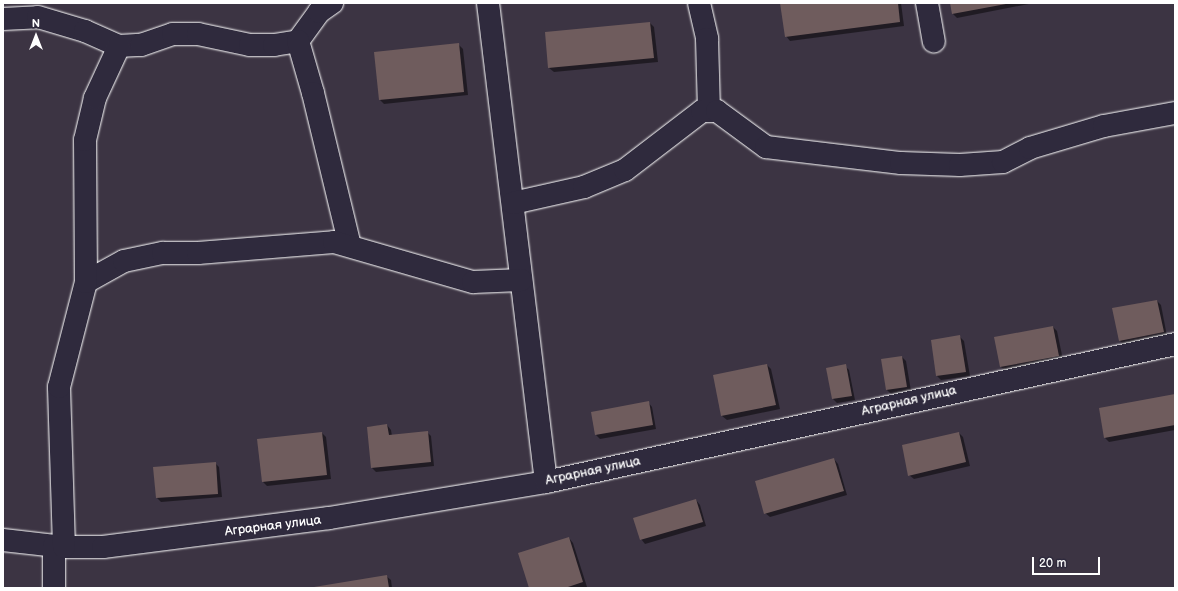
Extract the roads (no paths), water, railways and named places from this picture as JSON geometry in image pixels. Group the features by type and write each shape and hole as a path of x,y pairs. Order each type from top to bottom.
{"street":[{"path":"3,19 38,17 85,31 119,46 141,45 173,34 198,34 250,45 274,45 298,41 319,12 332,3"},
{"path":"488,3 546,482"},
{"path":"699,3 707,39 708,111"},
{"path":"927,3 934,41"},
{"path":"298,41 313,93 350,246"},
{"path":"54,588 59,547 59,387 86,282 85,140 95,98 119,46"},
{"path":"513,203 584,187 626,170 702,111 717,111 766,147 893,162 960,165 1004,162 1030,148 1104,126 1175,113"},
{"path":"86,282 124,261 163,253 198,253 334,242 472,282 521,280"},
{"name":"Аграрная улица","path":"3,540 59,547 103,547 329,518 546,482 1107,357 1175,344"}]}
